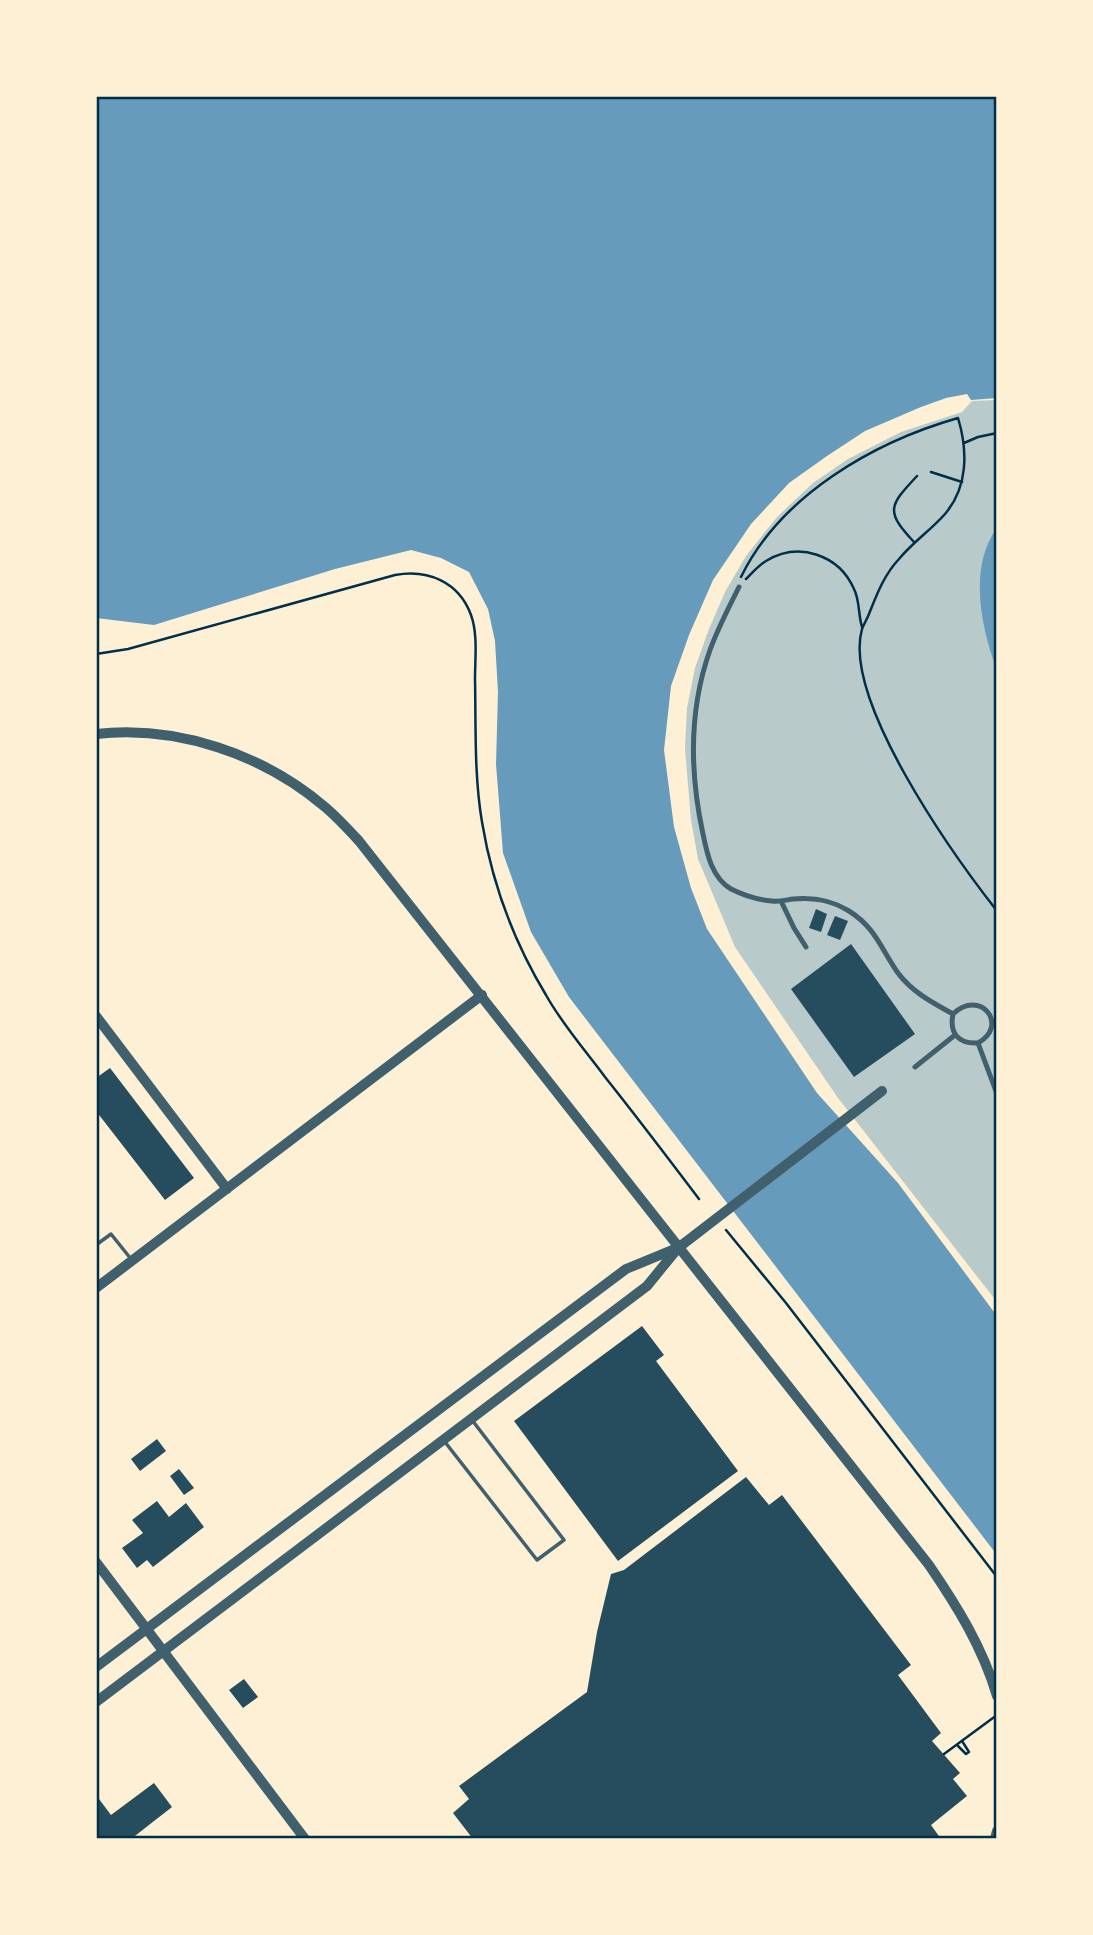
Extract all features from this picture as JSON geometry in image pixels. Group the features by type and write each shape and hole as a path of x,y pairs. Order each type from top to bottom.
{"street":[{"path":"739,587 711,648 700,687 694,725 693,762 698,814 713,868 722,883 740,893 771,901 818,899 850,911 866,923 879,939 908,985 953,1014"},
{"path":"96,734 154,734 196,741 247,758 325,807 359,841 929,1565 954,1601 974,1638 989,1670 997,1696"},
{"path":"781,901 806,947"},
{"path":"96,1289 482,995"},
{"path":"968,1005 983,1007 989,1012 991,1030 983,1041 964,1042 955,1035 951,1019 958,1009 968,1005"},
{"path":"96,1016 227,1189"},
{"path":"915,1067 955,1035"},
{"path":"978,1043 997,1094"},
{"path":"96,1702 647,1286 678,1248 882,1091"},
{"path":"96,1667 626,1269 678,1248"},
{"path":"96,1562 305,1839"},
{"path":"995,1839 997,1831"}],"lane":[{"path":"96,1245 111,1234 132,1261"},
{"path":"444,1440 537,1560 564,1539 471,1419"}],"path":[{"path":"739,587 747,564 788,514 823,483 859,458 913,433 958,418 965,460 962,482 956,498 946,513 914,542 884,578 862,628"},
{"path":"964,443 997,433"},
{"path":"931,472 962,482"},
{"path":"914,542 898,525 893,511 895,502 904,489 917,477"},
{"path":"739,587 766,560 785,553 803,551 830,559 847,575 858,599 862,628 863,677 876,715 930,817 997,911"},
{"path":"96,654 128,649 395,575 424,573 451,585 469,609 474,629 476,768 481,819 495,880 514,933 536,979 560,1018 699,1199"},
{"path":"726,1230 786,1303 997,1577"},
{"path":"944,1754 997,1715"},
{"path":"958,1746 966,1754 969,1752 962,1741"}],"shaded area":[{"path":"997,400 997,1302 838,1098 735,947 698,859 691,820 685,749 687,708 695,668 709,629 725,592 746,556 777,517 813,483 848,459 901,432 962,412 972,401"}],"water":[{"path":"96,96 997,96 997,398 971,400 967,394 921,407 865,431 789,483 751,524 713,580 671,686 664,750 674,827 691,888 707,929 817,1093 898,1183 997,1316 997,1555 569,997 531,932 503,853 496,764 498,692 495,641 488,609 469,572 441,558 411,550 335,569 154,625 96,618"},
{"path":"997,528 997,670 982,617 980,579 988,544"}],"building":[{"path":"816,909 827,914 821,932 809,928"},
{"path":"835,916 848,921 840,940 827,935"},
{"path":"851,944 915,1034 854,1077 791,989"},
{"path":"110,1068 194,1178 165,1200 96,1111 96,1078"},
{"path":"642,1326 664,1355 656,1361 738,1471 618,1561 514,1421"},
{"path":"157,1439 166,1451 140,1471 131,1459"},
{"path":"179,1469 194,1488 184,1495 170,1476"},
{"path":"746,1477 769,1505 782,1495 911,1665 898,1675 941,1733 932,1741 960,1773 953,1779 967,1796 931,1825 941,1839 473,1839 453,1813 469,1799 459,1786 587,1692 597,1632 611,1574 624,1570"},
{"path":"157,1501 169,1517 186,1503 204,1527 153,1567 147,1560 137,1568 122,1548 143,1533 132,1520"},
{"path":"244,1679 258,1697 243,1708 229,1690"},
{"path":"154,1783 172,1807 131,1839 96,1839 96,1795 111,1815"}]}
